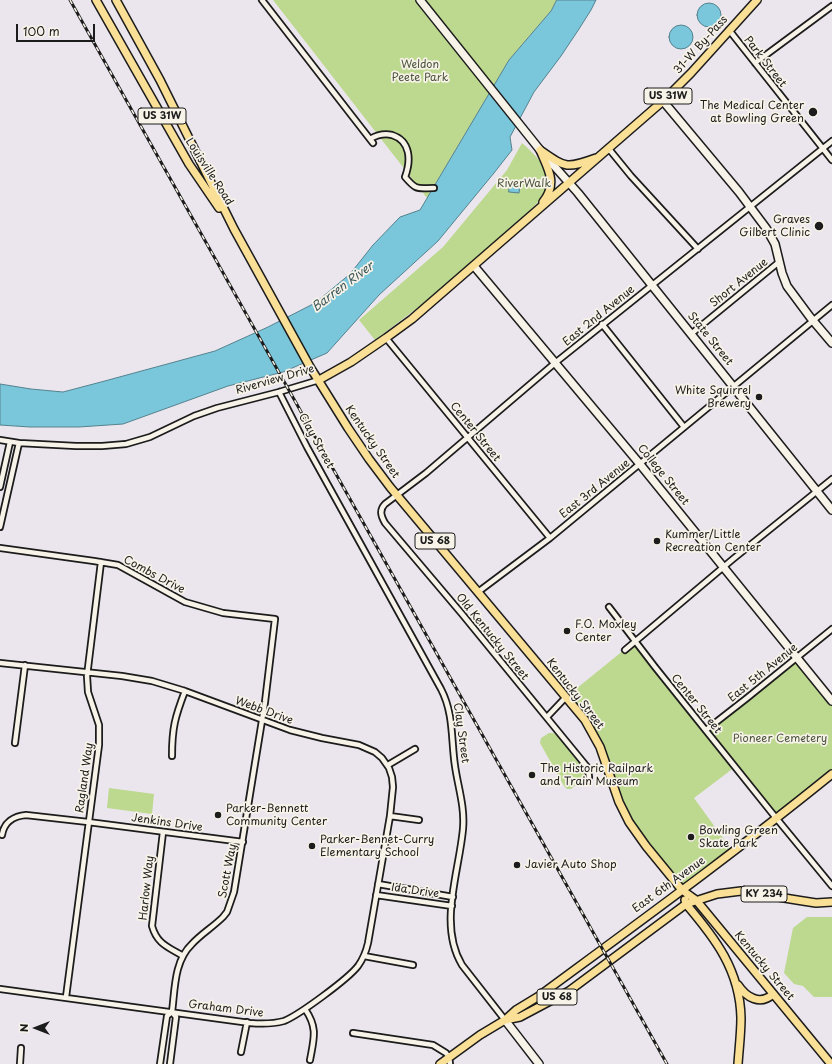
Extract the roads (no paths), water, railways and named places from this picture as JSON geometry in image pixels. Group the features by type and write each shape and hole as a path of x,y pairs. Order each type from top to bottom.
{"main road":[{"name":"Louisville Road","path":"96,0 189,164 234,229"},
{"name":"Louisville Road","path":"116,0 160,80 234,229 310,367 319,380"},
{"name":"31-W By-Pass","path":"569,184 663,101 691,73 729,30 749,4 757,0"},
{"path":"539,148 564,165 578,165 600,157"},
{"path":"535,213 550,191 551,183 550,175 539,148"},
{"name":"Riverview Drive","path":"319,380 351,362 427,307 569,184"},
{"name":"Kentucky Street","path":"319,380 357,443 397,496 585,720 598,742 625,816 646,846 682,890 696,900 831,1064"},
{"name":"East 6th Avenue","path":"505,1020 516,1010 539,996 682,890 776,819 832,774"},
{"path":"682,890 686,904 706,927 726,957 735,981 739,997 741,1016 738,1064"},
{"name":"KY 234","path":"696,900 717,894 740,891 803,901 832,902"},
{"name":"US 68","path":"440,1064 450,1061 480,1035 505,1020 520,1017 569,991 603,964 686,904 696,900"},
{"path":"735,981 744,993 752,998 764,1000 773,994"}],"street":[{"path":"262,0 372,141 375,136 387,134 399,138 406,145 409,167 405,177 414,187 434,188"},
{"name":"State Street","path":"420,0 652,285 832,510"},
{"path":"755,63 832,6"},
{"name":"Park Street","path":"729,30 832,160"},
{"path":"663,101 696,139 766,228 773,240 787,286 832,343"},
{"name":"East 2nd Avenue","path":"381,509 385,504 426,474 602,324 832,142"},
{"path":"609,149 631,176 698,249"},
{"name":"Short Avenue","path":"691,334 779,262"},
{"name":"College Street","path":"474,266 724,567 832,701"},
{"name":"East 3rd Avenue","path":"478,592 550,538 832,305"},
{"path":"602,324 684,427"},
{"name":"Center Street","path":"386,338 550,538"},
{"name":"Riverview Drive","path":"0,440 19,443 102,446 126,444 150,437 206,412 319,380"},
{"name":"Clay Street","path":"279,392 310,454 441,689 448,705 451,720 455,766 464,818 452,906 451,931 457,956 469,975 539,1064"},
{"path":"0,487 10,442"},
{"path":"0,527 19,443"},
{"path":"625,650 832,479"},
{"name":"Old Kentucky Street","path":"381,509 382,518 388,527 425,569 588,768 589,777"},
{"name":"Combs Drive","path":"0,548 101,562 123,567 171,596 184,602 223,613 275,619"},
{"name":"Ragland Way","path":"66,997 99,745 100,732 88,692 87,673 101,562"},
{"name":"Center Street","path":"609,607 776,819 832,886"},
{"name":"Scott Way","path":"160,1062 167,1016 172,1012 178,970 183,956 191,944 218,922 227,912 234,892 262,720 275,619"},
{"name":"East 5th Avenue","path":"706,730 832,629"},
{"name":"Webb Drive","path":"0,662 142,679 185,691 302,734 365,746 375,752 388,765"},
{"path":"14,743 24,665"},
{"path":"172,756 173,727 185,691"},
{"path":"546,717 566,697"},
{"path":"376,895 390,816 393,784 388,765 415,749"},
{"name":"Jenkins Drive","path":"2,835 4,828 9,821 21,816 88,822 243,842"},
{"path":"390,816 419,820"},
{"name":"Harlow Way","path":"163,832 152,926 160,942 183,956"},
{"name":"Ida Drive","path":"378,884 453,897"},
{"name":"Ida Drive","path":"376,895 452,906"},
{"name":"Graham Drive","path":"0,989 247,1022 267,1024 276,1023 292,1017 305,1009 351,973 364,956 368,943 376,895"},
{"path":"364,956 413,965"},
{"path":"305,1009 312,1022 315,1032 310,1060"},
{"name":"Scott Way","path":"170,1063 176,1017 172,1012"},
{"path":"241,1052 247,1022"},
{"path":"353,1033 429,1044 441,1048 450,1061"},
{"path":"20,1064 21,1048"},
{"path":"160,1062 170,1063"}],"water":[{"name":"Barren River","path":"557,0 596,0 561,56 534,92 510,137 512,150 438,241 379,295 327,353 283,372 228,386 123,424 79,427 30,427 0,425 0,384 63,392 215,351 268,327 315,303 350,274 373,245 400,217 420,210 509,60 551,11"},
{"path":"709,3 714,4 720,10 720,20 714,26 709,27 704,26 698,20 697,15 698,10 704,4"},
{"path":"681,25 686,26 692,32 692,42 686,48 681,49 676,48 670,42 669,37 670,32 676,26"},
{"path":"510,183 520,185 519,193 509,192"}],"railway":[{"path":"70,0 667,1064"}],"place":[{"name":"The Medical Center at Bowling Green","path":"813,112"},
{"name":"Graves Gilbert Clinic","path":"819,226"},
{"name":"White Squirrel Brewery","path":"759,397"},
{"name":"Kummer/Little Recreation Center","path":"657,541"},
{"name":"F.O. Moxley Center","path":"567,631"},
{"name":"The Historic Railpark and Train Museum","path":"532,775"},
{"name":"Parker-Bennett Community Center","path":"218,815"},
{"name":"Bowling Green Skate Park","path":"691,837"},
{"name":"Parker-Bennet-Curry Elementary School","path":"312,846"},
{"name":"Javier Auto Shop","path":"517,865"}],"park label":[{"name":"Weldon Peete Park","path":"420,71"},
{"name":"RiverWalk","path":"524,184"},
{"name":"Pioneer Cemetery","path":"780,739"}]}
